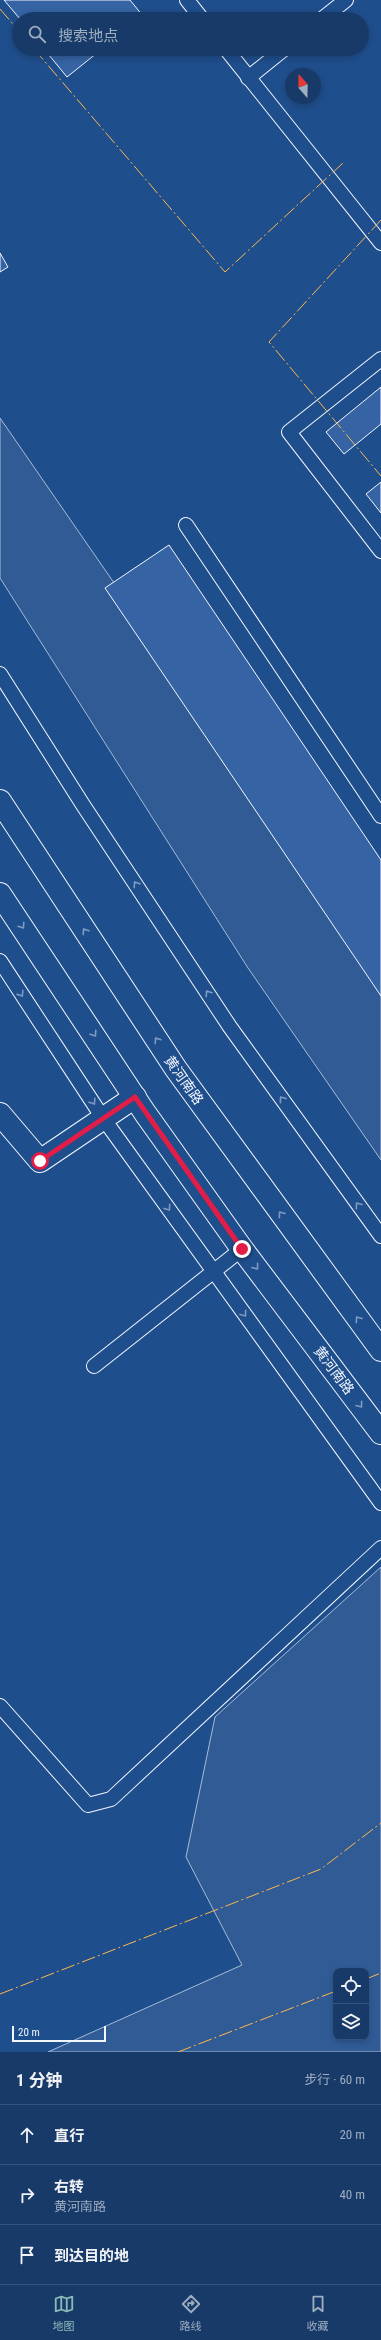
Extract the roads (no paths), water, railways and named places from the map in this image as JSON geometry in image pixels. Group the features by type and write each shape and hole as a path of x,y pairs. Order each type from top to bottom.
{"main road":[{"name":"黄河南路","path":"0,801 176,1069 381,1350"},
{"name":"黄河南路","path":"0,894 135,1097 242,1249 381,1433"},
{"path":"0,1114 40,1161 135,1097"}],"lane":[{"path":"187,0 196,12"},
{"path":"331,12 346,0"},
{"path":"231,56 381,243"},
{"path":"248,78 275,56"},
{"path":"381,359 289,432 381,551"},
{"path":"186,524 381,816"},
{"path":"0,674 230,1027 381,1236"},
{"path":"0,961 103,1118 381,1503"},
{"path":"94,1366 242,1249"},
{"path":"0,1706 88,1805 111,1799 381,1548"}]}
